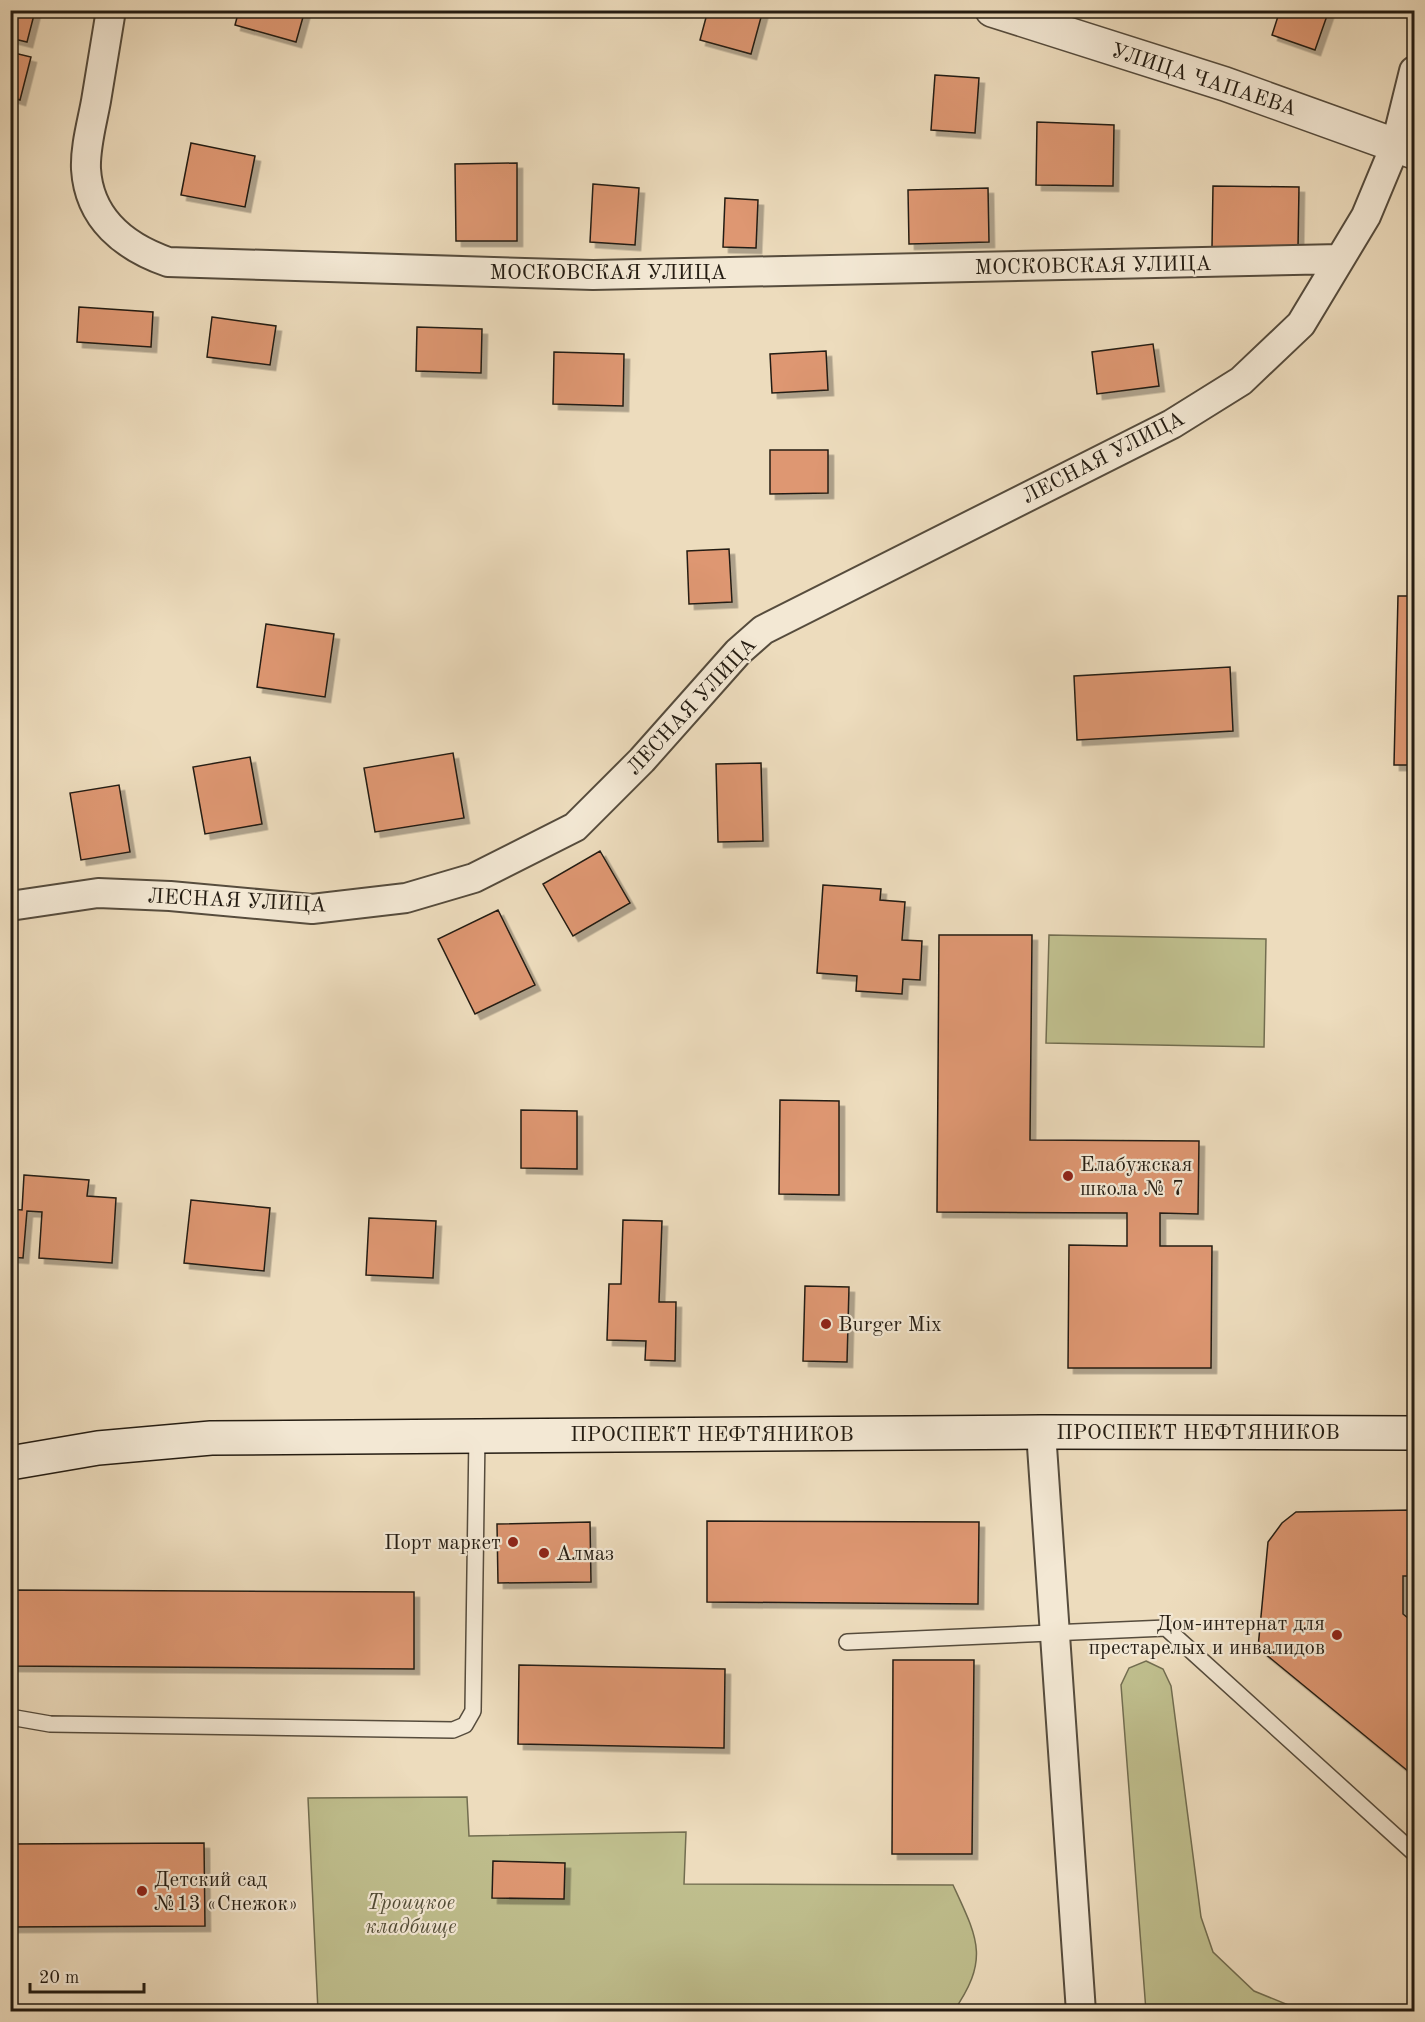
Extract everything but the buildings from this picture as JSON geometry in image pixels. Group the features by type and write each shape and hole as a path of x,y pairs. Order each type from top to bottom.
{"main road":[{"name":"УЛИЦА ЧАПАЕВА","path":"992,10 1225,84 1405,148"},
{"name":"ПРОСПЕКТ НЕФТЯНИКОВ","path":"10,1463 98,1448 211,1438 1041,1432 1414,1433"}],"street":[{"name":"МОСКОВСКАЯ УЛИЦА","path":"111,10 86,170 93,198 104,219 123,241 141,253 168,262 593,275 1340,260"},
{"name":"ЛЕСНАЯ УЛИЦА","path":"10,906 98,893 170,896 312,909 406,898 474,878 574,827 642,760 738,652 763,630 1172,424 1241,381 1301,324 1405,148 1414,71"},
{"path":"1041,1432 1081,2012"}],"lane":[{"path":"10,1717 50,1724 453,1730 465,1725 473,1711 477,1435"},
{"path":"847,1641 1166,1628 1414,1853"}],"green space":[{"path":"1049,935 1266,939 1264,1047 1046,1043"},
{"path":"1146,1661 1163,1669 1171,1686 1201,1917 1213,1952 1254,1991 1303,2011 1146,2011 1121,1685 1129,1668"},
{"name":"Троицкое кладбище","path":"467,1797 469,1836 686,1832 684,1884 953,1885 974,1935 976,1963 972,1977 965,1994 953,2012 318,2011 308,1798"}],"place":[{"name":"Елабужская школа № 7","path":"1068,1176"},
{"name":"Burger Mix","path":"826,1324"},
{"name":"Порт маркет","path":"513,1542"},
{"name":"Алмаз","path":"544,1553"},
{"name":"Дом-интернат для престарелых и инвалидов","path":"1337,1635"},
{"name":"Детский сад №13 «Снежок»","path":"142,1891"}]}
